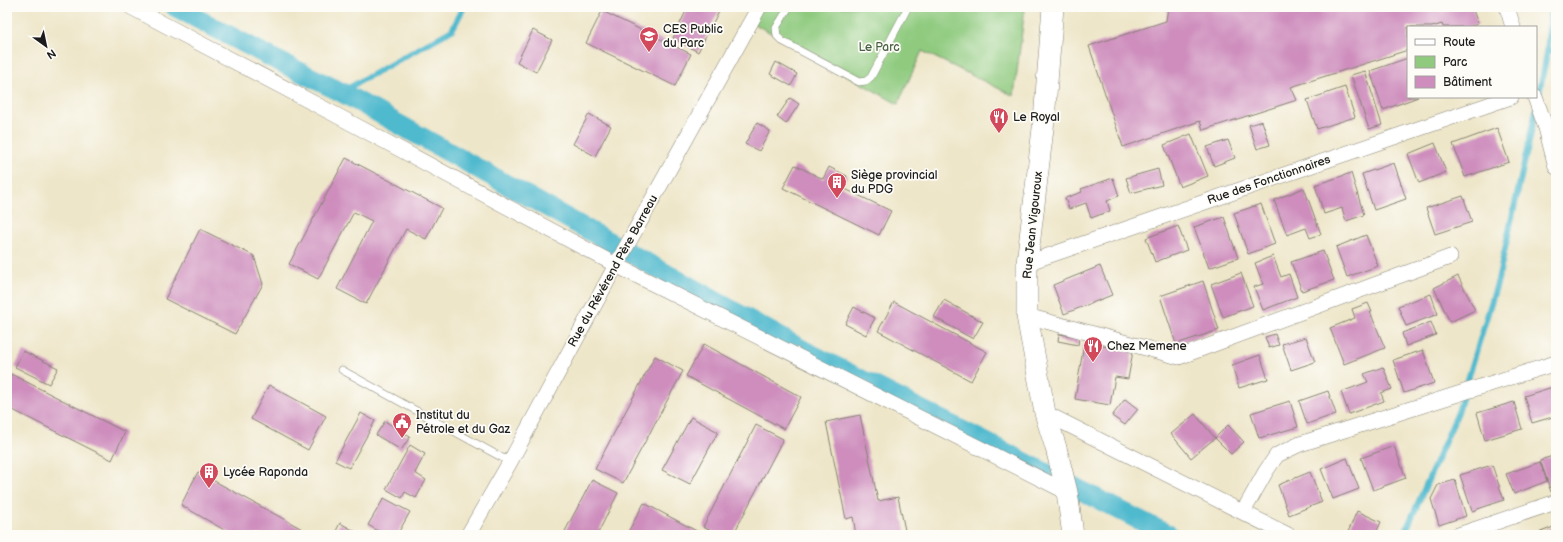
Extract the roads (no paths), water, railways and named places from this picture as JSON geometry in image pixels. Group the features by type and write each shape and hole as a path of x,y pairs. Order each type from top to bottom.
{"street":[{"path":"131,7 343,119 1067,492"},
{"name":"Rue du Révérend Père Barreau","path":"468,535 510,462 631,237 759,7"},
{"name":"Rue Jean Vigouroux","path":"1053,7 1044,120 1027,263 1027,316 1045,413 1056,448 1067,492 1073,535"},
{"path":"1507,7 1513,26"},
{"name":"Rue des Fonctionnaires","path":"1027,263 1508,98"},
{"path":"1535,98 1546,128 1556,167"},
{"path":"1027,316 1179,356 1450,257"},
{"path":"1243,512 1266,471 1277,455 1300,444 1556,363"},
{"path":"1045,413 1288,535"},
{"path":"1458,535 1556,502"}],"lane":[{"path":"789,7 776,28 777,36 782,41 859,82 866,81 871,77 901,24 908,7"},
{"path":"342,370 510,462"}],"waterway":[{"path":"175,7 341,92 805,351 1169,535"},
{"path":"341,92 452,30 464,7"},
{"path":"1547,53 1551,7"},
{"path":"1538,99 1547,53 1556,49"},
{"path":"1404,535 1458,412 1498,280 1536,110"}],"place":[{"name":"CES Public du Parc","path":"649,53"},
{"name":"Le Royal","path":"999,134"},
{"name":"Siège provincial du PDG","path":"837,199"},
{"name":"Chez Memene","path":"1093,363"},
{"name":"Institut du Pétrole et du Gaz","path":"402,439"},
{"name":"Lycée Raponda","path":"209,489"}],"park label":[{"name":"Le Parc","path":"879,47"}]}
